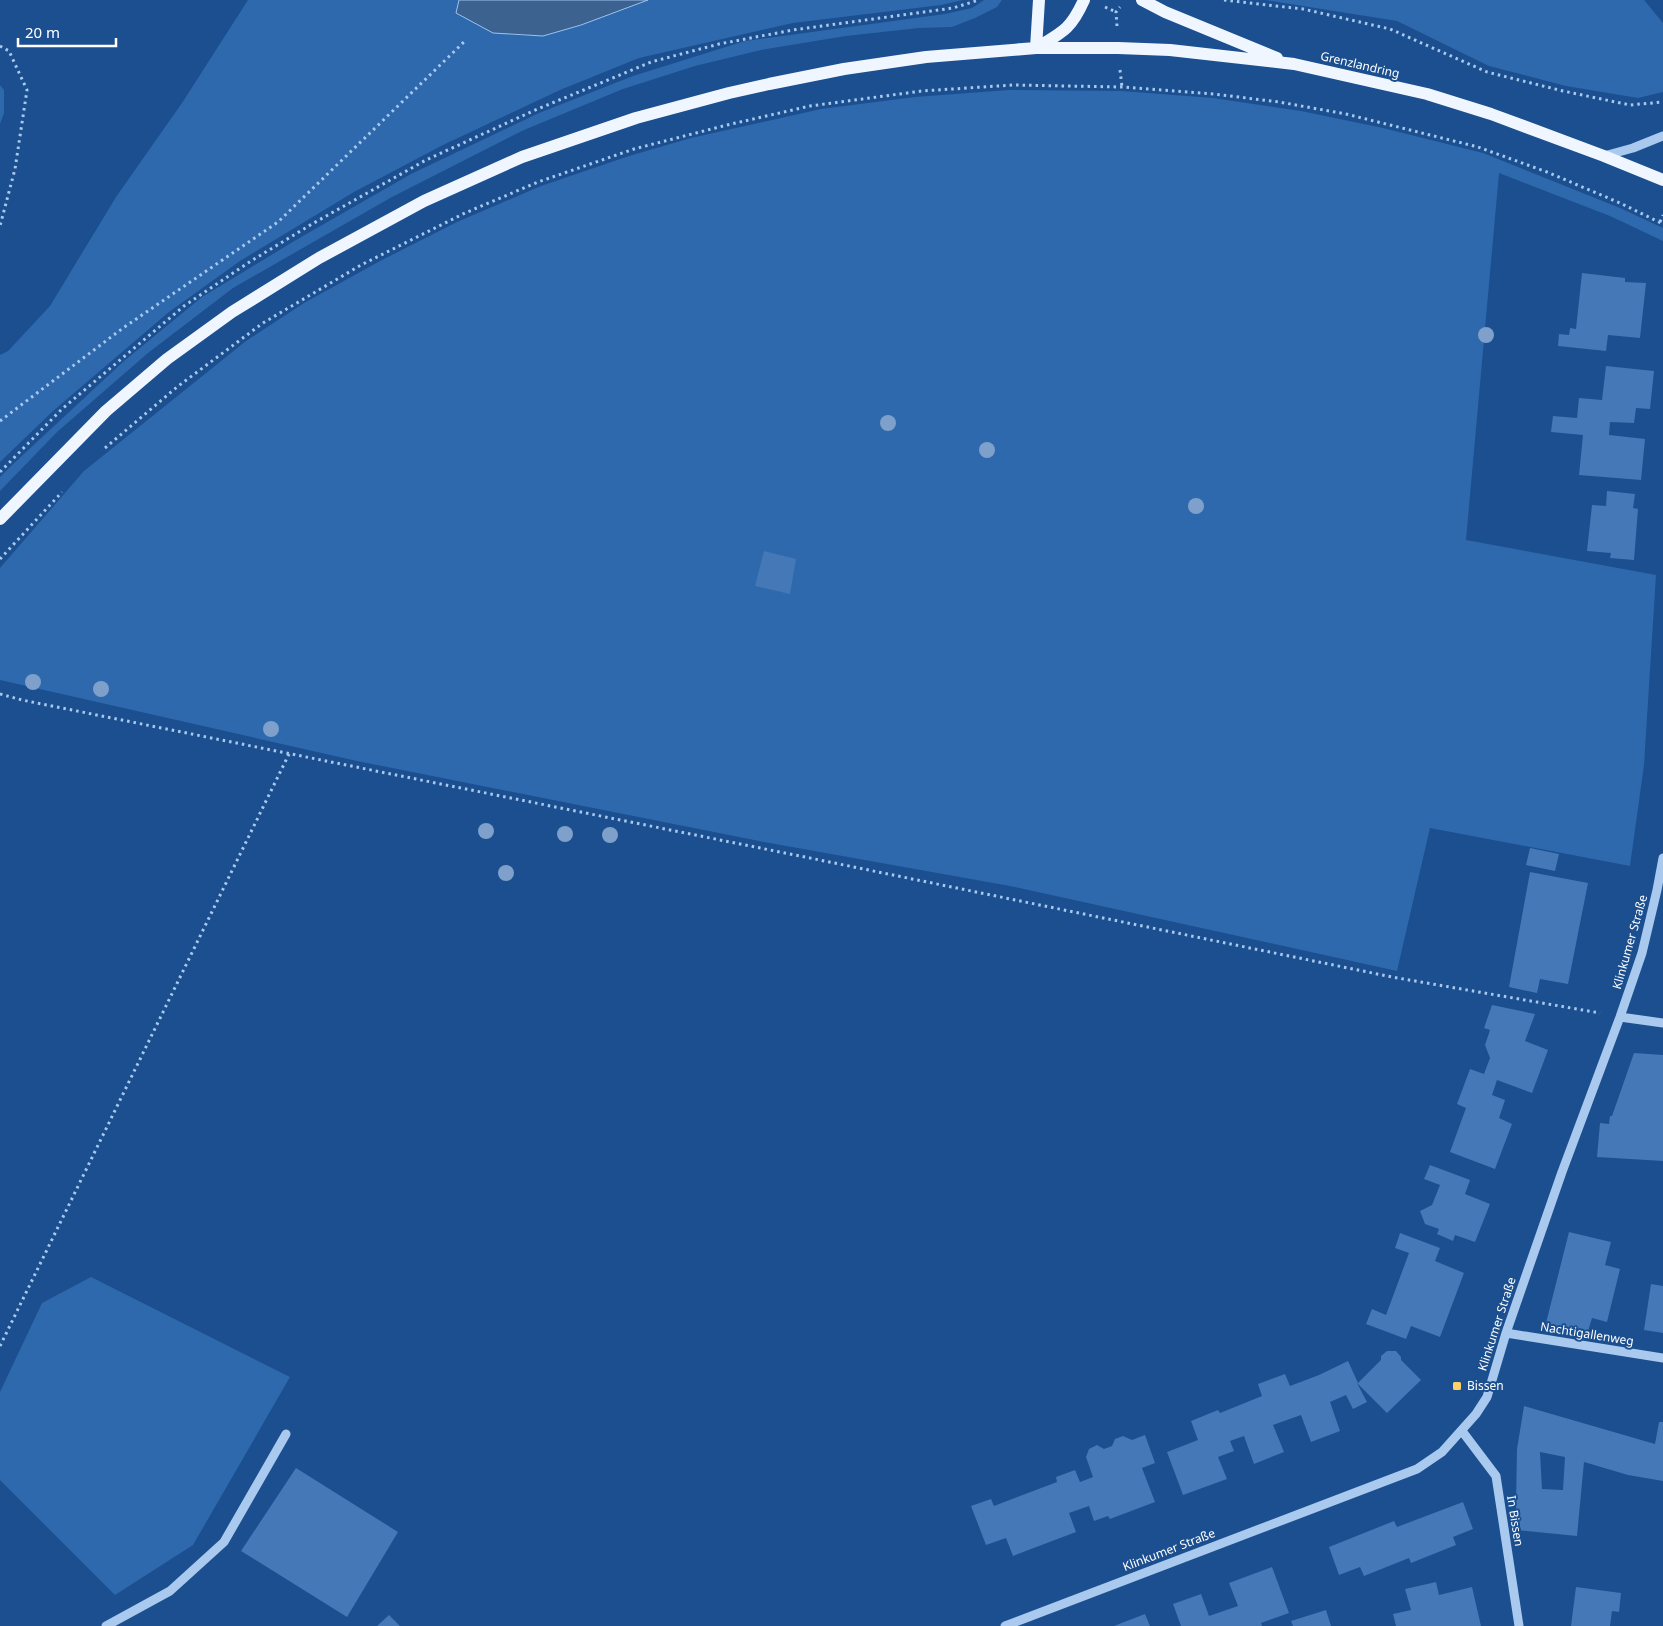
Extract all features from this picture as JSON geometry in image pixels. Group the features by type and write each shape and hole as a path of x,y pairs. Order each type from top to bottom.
{"main road":[{"path":"1036,48 1040,0"},
{"path":"1036,48 1067,28 1076,18 1084,0"},
{"path":"1142,0 1165,12 1294,64"},
{"name":"Grenzlandring","path":"0,519 106,412 167,359 232,312 319,258 424,201 522,157 636,118 729,93 844,70 908,60 1036,48 1170,50 1294,64 1427,94 1492,114 1663,180"}],"street":[{"path":"1604,156 1634,148 1663,136"},
{"name":"Klinkumer Straße","path":"1005,1626 1417,1469 1442,1452 1462,1431 1487,1397 1506,1333 1562,1172 1642,953 1663,858"},
{"path":"1620,1016 1663,1023"},
{"name":"Nachtigallenweg","path":"1506,1333 1663,1358"},
{"name":"In Bissen","path":"1462,1431 1496,1476 1520,1626"},
{"path":"106,1626 170,1591 224,1542 286,1434"}],"path":[{"path":"1224,0 1302,9 1390,29 1487,72 1564,92 1630,104 1663,102"},
{"path":"0,421 123,328 278,222 466,40"},
{"path":"0,46 9,51 27,90 15,170 0,226"},
{"path":"103,450 177,387 263,324 361,265 465,213 538,182 634,149 810,106 922,92 1013,85 1122,87 1279,102 1346,114 1478,147 1547,172 1661,223 1663,215"},
{"path":"0,559 64,491"},
{"path":"0,694 1392,977 1620,1016"},
{"path":"0,1346 289,754"}],"shaded area":[{"path":"248,0 459,0 456,13 512,35 543,36 581,25 648,0 963,0 941,5 793,23 639,58 560,90 443,145 354,192 240,261 169,312 53,411 0,462 0,355 8,351 50,306 116,197 182,103"},
{"path":"459,0 648,0 581,25 543,36 493,33 456,13"},
{"path":"984,0 1002,0 997,7 952,27 919,28 846,36 761,50 695,66 623,89 524,130 392,197 233,288 148,353 57,432 0,491 0,477 11,466 124,361 202,297 411,174 539,113 633,76 745,41 945,14 972,8"},
{"path":"1265,0 1644,0 1663,23 1663,92 1638,98 1566,86 1489,66 1397,21"},
{"path":"0,85 4,90 4,113 0,124"},
{"path":"1009,90 1121,91 1213,98 1301,111 1383,128 1483,153 1620,208 1663,228 1663,241 1610,216 1499,173 1466,540 1656,575 1644,765 1630,866 1430,828 1397,971 1010,886 764,842 357,761 0,680 0,568 84,471 246,341 304,303 380,261 457,222 541,186 629,156 691,138 821,109 915,97"},
{"path":"91,1277 290,1377 193,1545 115,1595 0,1480 0,1392 42,1303"}],"building":[{"path":"1582,273 1625,278 1625,282 1646,283 1640,338 1608,335 1606,351 1558,346 1559,334 1569,335 1570,328 1576,329"},
{"path":"1606,366 1654,371 1650,409 1636,408 1634,423 1610,422 1609,435 1645,439 1641,480 1579,475 1583,435 1551,432 1553,416 1577,418 1579,398 1602,400"},
{"path":"1607,491 1635,494 1633,508 1638,509 1634,560 1610,558 1611,553 1587,551 1592,505 1606,506"},
{"path":"764,551 796,559 790,594 755,586"},
{"path":"1530,848 1559,854 1555,871 1526,865"},
{"path":"1530,872 1588,883 1568,984 1540,979 1537,993 1509,987"},
{"path":"1492,1005 1535,1014 1525,1041 1548,1050 1532,1093 1497,1080 1492,1095 1505,1100 1499,1118 1512,1124 1495,1169 1450,1152 1466,1108 1457,1104 1470,1069 1484,1074 1490,1058 1485,1045 1490,1030 1484,1028"},
{"path":"1634,1053 1663,1055 1663,1161 1597,1157 1600,1123 1609,1124 1610,1116 1612,1116"},
{"path":"1430,1165 1470,1180 1465,1194 1490,1204 1475,1242 1455,1235 1453,1241 1437,1234 1439,1229 1425,1224 1420,1211 1432,1205 1440,1185 1424,1179"},
{"path":"1569,1232 1611,1242 1605,1265 1620,1269 1607,1322 1592,1318 1586,1338 1545,1327"},
{"path":"1400,1233 1440,1248 1435,1261 1464,1273 1440,1337 1411,1326 1406,1339 1366,1324 1372,1309 1386,1315 1409,1253 1395,1248"},
{"path":"1651,1284 1663,1286 1663,1333 1644,1330"},
{"path":"1387,1351 1396,1351 1401,1360 1421,1380 1387,1413 1357,1383 1367,1402 1353,1409 1346,1395 1330,1402 1340,1431 1311,1442 1301,1415 1273,1425 1284,1452 1254,1464 1244,1436 1230,1441 1234,1451 1218,1457 1227,1479 1183,1495 1167,1452 1198,1440 1191,1421 1218,1410 1220,1413 1262,1396 1258,1384 1285,1374 1290,1386 1348,1361 1358,1383 1381,1360 1381,1356"},
{"path":"1524,1406 1655,1444 1659,1422 1663,1422 1663,1481 1628,1475 1584,1462 1577,1536 1517,1530 1517,1449","holes":["1540,1452 1565,1457 1563,1490 1542,1489"]},
{"path":"1145,1435 1155,1463 1142,1468 1155,1502 1110,1519 1108,1516 1094,1521 1089,1506 1069,1513 1076,1532 1013,1556 1006,1538 986,1545 971,1506 991,1499 994,1506 1057,1482 1056,1477 1075,1470 1080,1482 1093,1477 1086,1457 1089,1449 1097,1445 1104,1449 1112,1446 1115,1439 1123,1436 1132,1440"},
{"path":"296,1468 398,1532 347,1617 241,1551"},
{"path":"1463,1502 1473,1529 1453,1537 1456,1545 1411,1563 1409,1558 1364,1576 1360,1567 1339,1575 1329,1547 1394,1521 1397,1527"},
{"path":"1272,1567 1289,1613 1261,1623 1262,1626 1181,1626 1173,1604 1201,1594 1209,1616 1238,1606 1229,1583"},
{"path":"1436,1582 1439,1595 1472,1587 1481,1626 1396,1626 1393,1614 1411,1610 1405,1589"},
{"path":"1576,1587 1621,1593 1619,1612 1612,1611 1610,1626 1571,1626"},
{"path":"1326,1610 1331,1626 1293,1626 1291,1621"},
{"path":"1145,1614 1150,1626 1114,1626"},
{"path":"389,1615 400,1626 377,1626"}],"place":[{"name":"Bissen","path":"1457,1386"}]}
